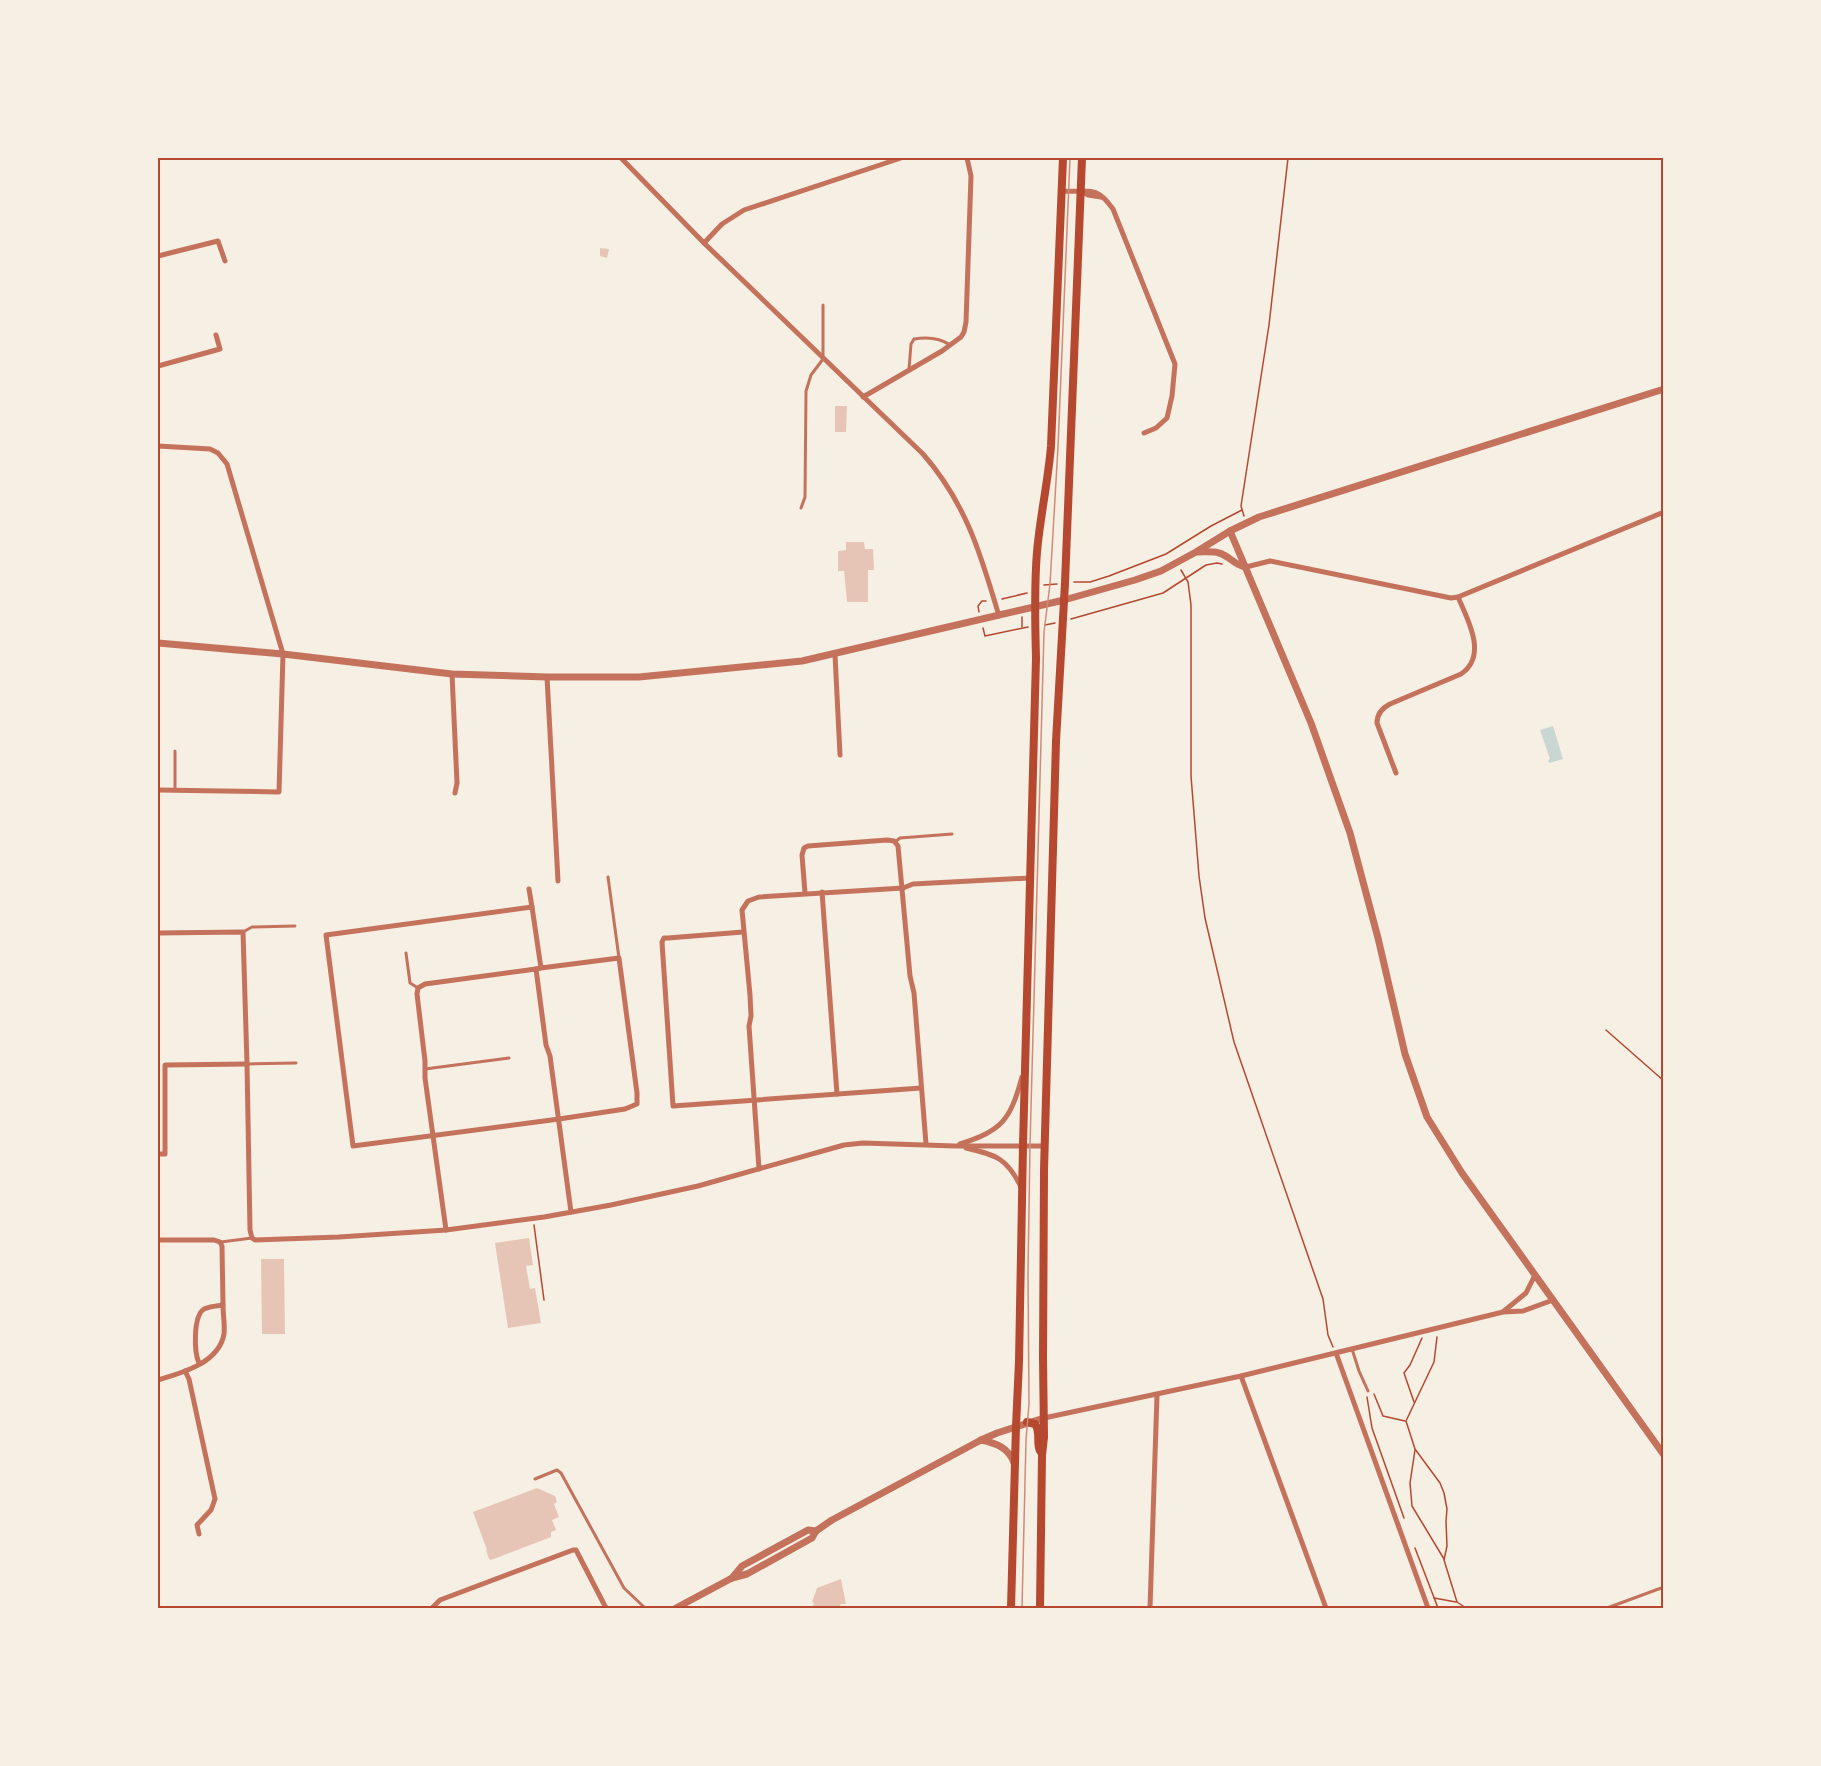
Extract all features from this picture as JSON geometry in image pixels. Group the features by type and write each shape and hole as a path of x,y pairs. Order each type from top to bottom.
{"main road":[{"path":"1011,1608 1019,1381 1037,550 1049,476 1064,158"},
{"path":"1040,1608 1044,1418 1045,1146 1056,741 1065,583 1082,158"},
{"path":"1027,1422 1037,1426 1038,1447 1042,1455"}],"street":[{"path":"621,158 704,243 923,454 947,483 971,529 999,616"},
{"path":"704,243 722,225 744,210 901,158"},
{"path":"863,397 950,345 964,332 971,176 967,158"},
{"path":"1062,191 1094,191 1106,199 1113,209 1174,364 1174,380 1167,418 1156,429 1144,433"},
{"path":"158,256 218,242 225,261"},
{"path":"158,366 220,349 216,335"},
{"path":"158,643 283,654 452,674 547,677 639,677 802,661 1064,600 1146,576 1176,563 1230,531 1270,513 1664,389"},
{"path":"158,446 210,449 218,453 227,464 283,654 279,792 158,790"},
{"path":"1196,552 1218,552 1238,566 1246,567 1270,561 1450,598 1458,597 1664,512"},
{"path":"1230,531 1315,734 1350,833 1378,938 1405,1054 1427,1117 1445,1148 1664,1455"},
{"path":"1396,773 1377,723 1378,716 1380,711 1390,704 1461,674 1472,664 1474,634 1458,597"},
{"path":"835,655 840,755"},
{"path":"452,674 457,783 455,793"},
{"path":"547,677 558,882"},
{"path":"805,893 802,855 804,848 813,845 887,840 895,842 898,848 903,888 909,976 914,993 926,1144"},
{"path":"759,1169 749,1026 750,995 742,909 748,901 759,897 805,893 903,888 923,883 1030,878"},
{"path":"529,889 546,1045 550,1056 571,1212"},
{"path":"822,892 837,1094"},
{"path":"446,1230 433,1135 425,1069 418,988 425,984 619,958 637,1104 625,1109 558,1119 433,1135 353,1146 326,935 532,907"},
{"path":"158,933 243,932 248,1064 250,1230 252,1238 258,1240 446,1230 571,1212 646,1198 844,1145 863,1143 1045,1146"},
{"path":"743,932 664,938 662,945 673,1106 921,1088"},
{"path":"158,1154 165,1154 165,1065 248,1064"},
{"path":"955,1146 995,1130 1006,1118 1016,1099 1026,1066"},
{"path":"955,1146 1002,1160 1014,1172 1022,1189"},
{"path":"158,1240 214,1240 220,1242 222,1246 224,1333 212,1356 185,1371 158,1380"},
{"path":"1503,1312 1521,1299 1535,1275"},
{"path":"676,1608 732,1578 742,1566 808,1530 816,1531 832,1520 981,1440 1027,1422 1241,1376 1503,1312 1523,1311 1553,1300"},
{"path":"199,1364 195,1355 197,1320 204,1309 223,1305"},
{"path":"1336,1353 1426,1608"},
{"path":"185,1371 189,1379 215,1499 211,1510 197,1525 199,1534"},
{"path":"1241,1376 1326,1608"},
{"path":"1150,1608 1157,1395"},
{"path":"981,1440 1004,1448 1012,1458 1015,1467"},
{"path":"432,1608 440,1600 576,1550 606,1608"}],"lane":[{"path":"801,508 805,497 806,391 812,375 823,359 823,305"},
{"path":"909,369 911,344 914,339 938,339 950,345"},
{"path":"175,752 175,791"},
{"path":"895,842 900,838 952,834"},
{"path":"608,877 619,958"},
{"path":"243,932 252,927 295,926"},
{"path":"406,952 410,983 418,988"},
{"path":"425,1069 508,1058"},
{"path":"248,1064 296,1063"},
{"path":"220,1242 252,1238"},
{"path":"1352,1349 1368,1390"},
{"path":"535,1479 557,1470 561,1473 624,1588 645,1608"},
{"path":"1607,1608 1664,1587"}],"path":[{"path":"1036,586 1090,582 1140,565 1176,549 1211,526 1242,510 1242,495 1269,325 1288,158"},
{"path":"1077,617 1163,593 1206,565 1222,564"},
{"path":"1186,577 1190,593 1191,776 1199,876 1205,918 1234,1042 1323,1299 1328,1335 1336,1353"},
{"path":"994,600 1022,595"},
{"path":"982,601 978,606 985,636 1022,628"},
{"path":"1606,1030 1664,1081"},
{"path":"533,1218 544,1300"},
{"path":"1437,1327 1434,1362 1406,1421 1415,1449 1440,1483 1444,1493 1447,1509 1447,1546 1444,1560"},
{"path":"1414,1403 1404,1373 1418,1349 1425,1330"},
{"path":"1406,1421 1383,1416 1374,1394 1368,1390 1366,1397 1372,1428 1407,1527"},
{"path":"1415,1449 1410,1483 1412,1506 1437,1545 1457,1602"},
{"path":"1415,1548 1438,1608"},
{"path":"1434,1598 1457,1602 1466,1608"}],"shaded area":[{"path":"1553,726 1563,759 1549,763 1550,759 1540,730"}],"building":[{"path":"600,248 609,249 607,258 600,256"},
{"path":"835,406 847,406 846,432 835,432"},
{"path":"846,542 864,542 865,549 873,549 874,570 868,570 868,602 847,602 844,571 838,571 838,551 846,550"},
{"path":"529,1238 533,1265 526,1266 530,1289 535,1288 541,1323 508,1328 495,1243"},
{"path":"261,1259 284,1259 285,1334 262,1334"},
{"path":"537,1488 555,1496 557,1502 554,1504 559,1517 552,1520 556,1530 551,1532 551,1537 489,1559 473,1512"},
{"path":"841,1579 846,1604 841,1604 839,1608 812,1608 817,1588"}],"tram line":[{"path":"1022,1608 1029,1404 1030,1145 1044,632 1050,584 1058,447 1070,158"}]}
